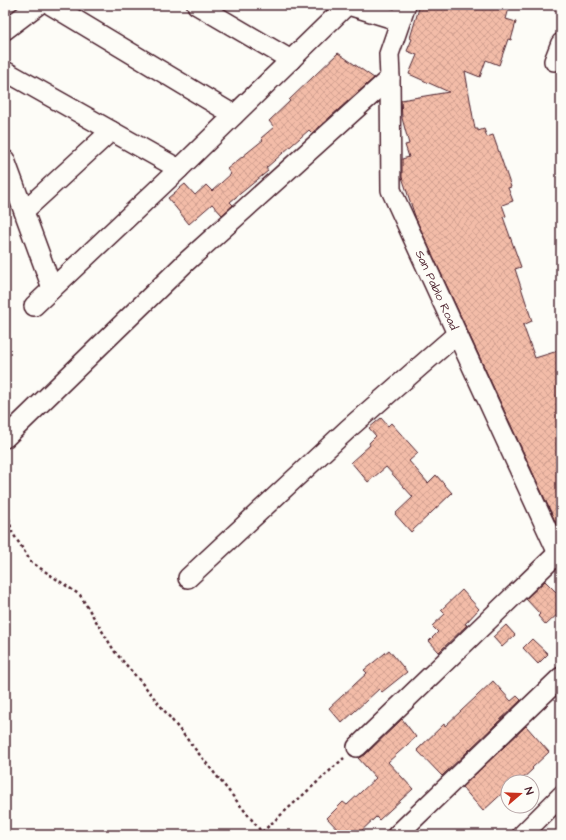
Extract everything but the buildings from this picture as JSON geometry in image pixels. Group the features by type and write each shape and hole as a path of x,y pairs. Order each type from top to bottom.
{"street":[{"path":"5,30 38,5"},
{"path":"51,5 234,115"},
{"path":"197,5 291,60"},
{"path":"34,306 179,169 347,5 403,13"},
{"name":"San Pablo Road","path":"403,13 389,54 391,190 559,557"},
{"path":"554,61 561,43"},
{"path":"5,71 179,169"},
{"path":"5,438 186,262 390,78"},
{"path":"24,211 111,130"},
{"path":"5,160 52,288"},
{"path":"188,578 348,429 457,334"},
{"path":"356,747 559,557"},
{"path":"397,835 561,678"},
{"path":"522,835 561,796"}],"path":[{"path":"5,501 12,532 31,562 80,595 115,652 263,834 356,747"}]}
